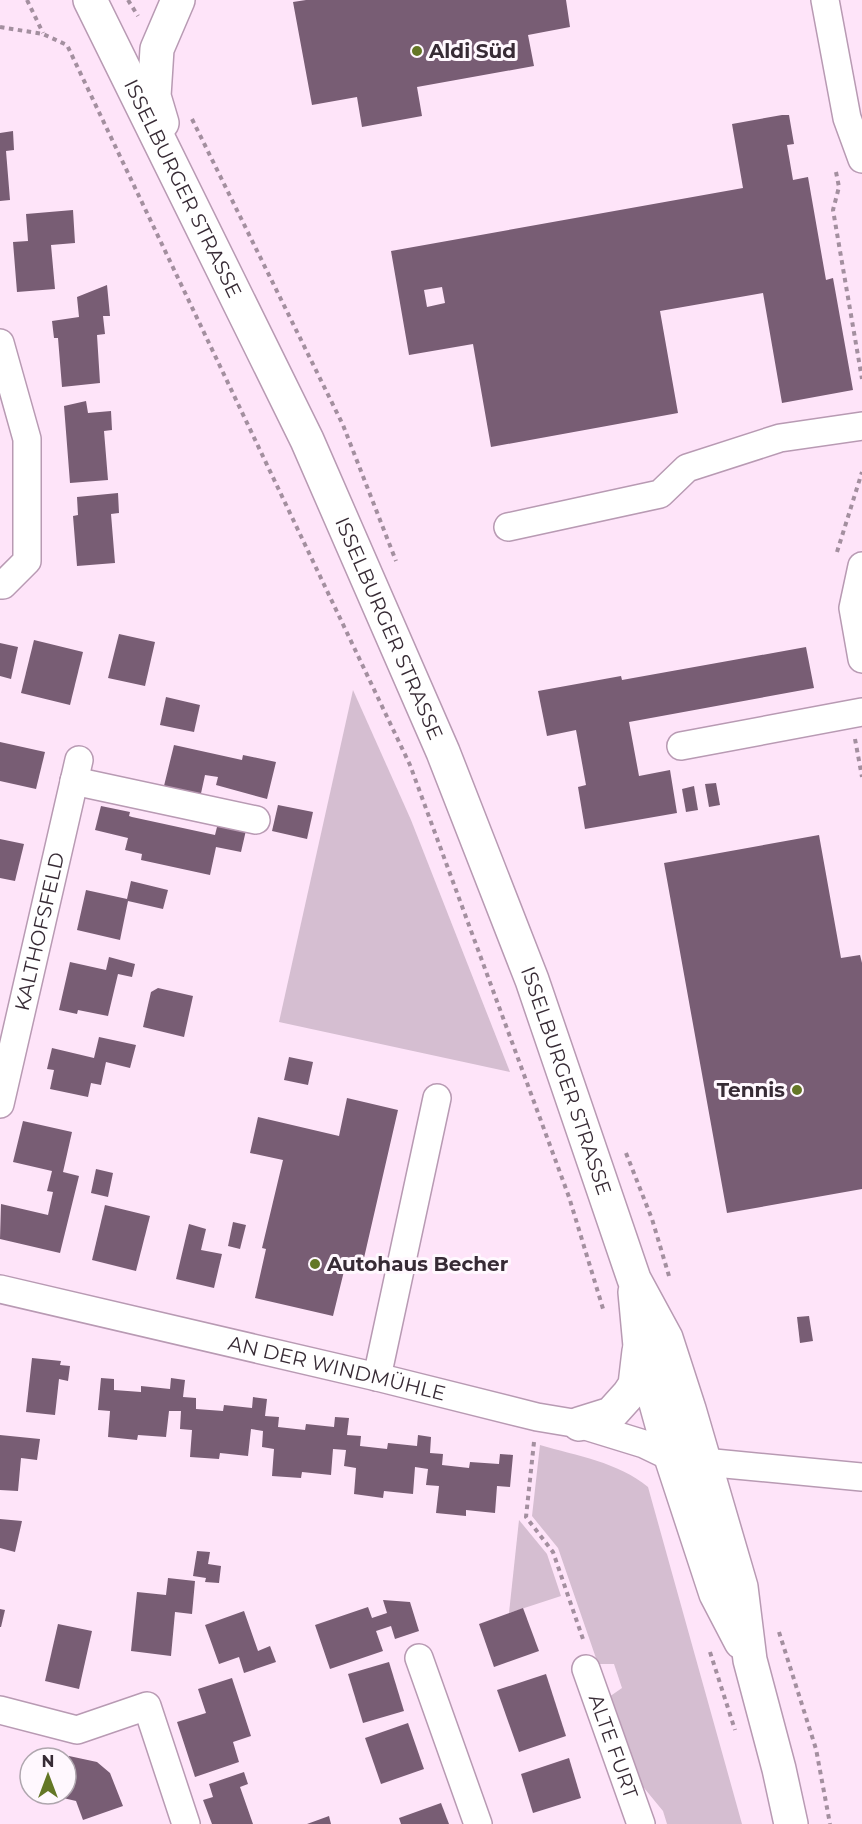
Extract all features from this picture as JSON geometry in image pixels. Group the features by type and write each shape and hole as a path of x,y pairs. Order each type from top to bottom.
{"main road":[{"name":"ISSELBURGER STRASSE","path":"90,0 307,440 443,752 532,980 634,1279 666,1338 741,1587 750,1660 791,1824"},
{"path":"175,171 154,96 157,50 178,0"},
{"name":"ISSELBURGER STRASSE","path":"634,1279 639,1346 671,1456 716,1594 750,1660"},
{"path":"579,1424 611,1414 629,1394 635,1385 639,1346"}],"street":[{"path":"825,0 847,118 862,159"},
{"path":"0,343 27,439 27,561 3,585 0,585"},
{"path":"508,527 660,494 687,468 780,438 862,426"},
{"path":"862,566 853,608 862,659"},
{"path":"681,746 862,712"},
{"name":"KALTHOFSFELD","path":"0,1104 76,770 256,820"},
{"path":"377,1377 437,1098"},
{"name":"AN DER WINDMÜHLE","path":"0,1289 377,1377 537,1417 579,1424 644,1444 671,1456"},
{"path":"704,1462 862,1477"},
{"path":"419,1658 478,1824"},
{"name":"ALTE FURT","path":"585,1669 641,1824"},
{"path":"0,1710 77,1730 147,1706 186,1824"}],"path":[{"path":"27,0 44,34"},
{"path":"128,0 138,16"},
{"path":"0,27 44,34 67,45 410,765 569,1197 606,1317"},
{"path":"834,164 839,187 833,210 862,379"},
{"path":"537,1417 526,1517 553,1552 587,1652 585,1669"},
{"path":"778,1628 816,1749 830,1824"},
{"path":"709,1651 738,1741"}],"shaded area":[{"path":"353,690 411,820 510,1072 279,1022"},
{"path":"540,1445 624,1471 648,1487 742,1824 667,1824 663,1811 640,1783 609,1697 622,1688 614,1664 598,1664 558,1548 532,1516"},
{"path":"519,1520 547,1554 561,1596 509,1613"}],"building":[{"name":"Aldi Süd","path":"306,0 566,0 570,27 528,35 534,66 417,87 422,116 362,127 357,97 312,105 293,2"},
{"path":"789,115 794,144 787,145 793,180 808,177 826,280 833,278 853,390 782,403 763,293 660,311 678,413 491,447 473,344 409,355 391,251 743,188 732,124","holes":["442,287 445,303 427,307 424,290"]},
{"path":"13,131 14,150 6,151 10,200 0,201 0,133"},
{"path":"73,210 75,243 51,245 55,289 17,292 13,242 28,241 26,214"},
{"path":"107,285 110,316 103,316 105,334 97,335 100,383 62,387 58,338 54,338 52,321 79,317 77,297"},
{"path":"86,401 88,413 111,411 112,430 104,431 108,480 70,483 64,406"},
{"path":"118,493 119,513 111,514 115,563 77,566 73,516 78,515 77,497"},
{"path":"119,634 155,642 145,686 108,678"},
{"path":"34,640 83,652 70,705 21,693"},
{"path":"0,643 18,647 11,679 0,676"},
{"path":"806,647 814,688 629,722 639,776 670,770 677,813 585,829 578,787 586,785 576,730 547,736 538,691 621,676 622,680"},
{"path":"166,697 200,705 194,732 160,725"},
{"path":"0,742 45,752 36,789 0,781"},
{"path":"174,745 242,760 243,755 276,762 267,799 216,785 218,777 205,775 200,798 163,790"},
{"path":"716,783 720,805 709,807 705,784"},
{"path":"694,786 698,810 686,812 682,789"},
{"path":"278,805 313,812 307,839 272,831"},
{"path":"101,806 130,812 129,816 132,817 215,835 219,819 247,826 241,852 216,847 210,875 141,860 142,854 125,850 128,838 95,830"},
{"path":"819,835 841,958 860,955 862,963 862,1189 727,1213 664,863"},
{"path":"0,839 24,844 15,881 0,878"},
{"path":"131,881 168,890 163,909 128,901 120,940 77,930 86,890 127,899"},
{"path":"109,957 135,964 132,977 118,974 108,1016 78,1010 77,1014 59,1010 70,962 106,970"},
{"path":"158,988 193,996 184,1037 143,1027 151,992"},
{"path":"99,1037 136,1045 130,1068 106,1062 101,1085 91,1083 88,1097 50,1089 54,1070 47,1069 52,1048 94,1058"},
{"path":"289,1057 313,1062 308,1085 284,1080"},
{"path":"347,1098 398,1110 361,1271 345,1267 333,1316 255,1298 266,1249 262,1248 283,1160 250,1153 258,1117 339,1136"},
{"path":"23,1121 72,1132 63,1172 79,1176 60,1253 0,1239 1,1204 48,1215 53,1192 47,1191 52,1171 13,1162"},
{"path":"96,1169 113,1173 108,1197 91,1193"},
{"path":"105,1205 150,1216 136,1271 92,1260"},
{"path":"233,1222 246,1225 240,1249 228,1246"},
{"path":"189,1224 206,1229 201,1250 222,1254 214,1288 176,1279"},
{"path":"809,1316 813,1341 800,1343 797,1317"},
{"path":"32,1358 61,1361 60,1365 70,1366 68,1381 59,1379 55,1415 26,1412"},
{"path":"101,1378 114,1379 114,1390 141,1392 141,1386 170,1389 171,1378 185,1380 183,1397 196,1398 196,1409 223,1411 224,1405 252,1408 253,1397 267,1399 265,1416 279,1417 278,1427 305,1430 306,1424 334,1427 335,1417 349,1418 347,1435 361,1436 360,1446 387,1449 388,1443 417,1446 418,1435 431,1437 430,1453 443,1454 442,1465 469,1468 470,1462 499,1464 500,1454 513,1455 510,1487 497,1486 495,1513 466,1510 466,1516 436,1513 439,1486 426,1485 428,1469 415,1467 413,1494 384,1491 383,1498 354,1494 356,1468 344,1466 346,1450 333,1449 331,1475 302,1472 301,1478 272,1476 274,1449 262,1447 263,1431 251,1429 248,1456 220,1453 219,1459 190,1457 192,1430 180,1429 181,1411 169,1411 166,1437 138,1435 137,1440 108,1437 110,1411 98,1410"},
{"path":"0,1435 40,1439 37,1460 21,1458 18,1491 0,1490"},
{"path":"0,1519 22,1521 15,1552 0,1548"},
{"path":"197,1551 210,1552 208,1564 221,1566 219,1583 205,1582 206,1578 193,1576"},
{"path":"168,1578 195,1581 192,1614 175,1612 171,1656 131,1651 137,1592 166,1595"},
{"path":"383,1600 410,1602 419,1631 395,1639 391,1626 376,1631 383,1651 330,1669 315,1625 368,1607 372,1618 387,1613"},
{"path":"523,1608 539,1651 494,1667 479,1624"},
{"path":"0,1609 5,1610 1,1627 0,1627"},
{"path":"244,1611 258,1651 270,1646 276,1662 244,1673 239,1657 219,1664 205,1625"},
{"path":"58,1624 92,1631 79,1689 45,1681"},
{"path":"389,1662 404,1711 363,1723 348,1674"},
{"path":"546,1674 566,1736 519,1752 497,1690"},
{"path":"232,1678 251,1736 233,1742 239,1762 195,1777 177,1722 206,1713 198,1689"},
{"path":"408,1723 424,1769 381,1784 365,1738"},
{"path":"78,1758 97,1762 110,1773 123,1806 83,1820 78,1806"},
{"path":"569,1758 581,1798 533,1813 521,1774"},
{"path":"244,1772 248,1784 240,1787 253,1824 212,1824 203,1800 213,1797 209,1784"},
{"path":"441,1803 449,1824 401,1824 399,1818"},
{"path":"329,1816 331,1824 307,1824"}],"place":[{"name":"Aldi Süd","path":"417,51"},
{"name":"Tennis","path":"797,1090"},
{"name":"Autohaus Becher","path":"315,1264"}]}
